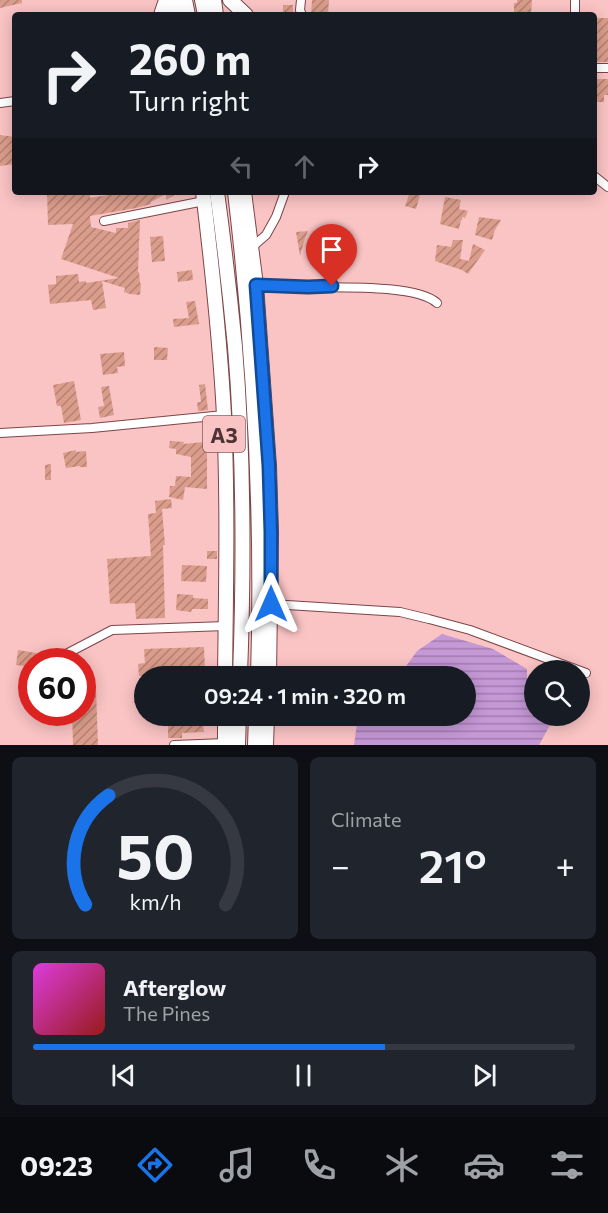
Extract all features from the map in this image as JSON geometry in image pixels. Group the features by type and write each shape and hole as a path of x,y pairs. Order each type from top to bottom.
{"main road":[{"path":"231,0 243,12"},
{"name":"A3","path":"217,195 235,348 243,543 240,666"},
{"name":"A3","path":"235,195 242,249 257,450 258,666"},
{"name":"A3","path":"244,195 256,285 269,466 271,532 269,666"},
{"name":"A3","path":"204,196 214,281 224,415 225,666"},
{"path":"238,414 254,412"},
{"path":"226,726 229,744"},
{"path":"229,744 235,726"},
{"path":"255,745 256,726"},
{"path":"266,745 267,726"}],"street":[{"path":"250,248 266,235 284,195"},
{"path":"104,221 204,196"},
{"path":"256,285 374,288 414,292 437,303"},
{"path":"0,433 92,428 224,415"},
{"path":"271,604 400,612 470,630 551,660"},
{"path":"78,648 112,630 226,626"},
{"path":"174,745 229,744"}],"shaded area":[{"path":"442,634 493,649 524,667 524,726 549,726 539,745 354,745 357,726 476,726 476,666 406,666 417,651"}],"building":[{"path":"0,0 22,0 22,3 0,8"},
{"path":"312,0 329,0 328,12 311,12"},
{"path":"517,0 532,0 531,12 514,12 514,3 517,3"},
{"path":"283,5 293,5 293,12 283,12"},
{"path":"597,18 608,18 608,62 597,62"},
{"path":"597,79 608,79 608,95 604,95 604,102 597,102"},
{"path":"0,135 12,137 12,164 0,166"},
{"path":"47,195 90,195 90,198 108,195 164,195 151,204 90,216 91,227 116,233 116,228 128,228 128,223 140,220 138,272 141,284 140,295 124,292 125,288 102,281 106,308 93,310 91,300 50,304 48,285 56,284 56,276 78,274 79,282 86,281 86,283 119,278 61,259 73,224 48,225"},
{"path":"409,195 420,195 416,209 405,206"},
{"path":"445,197 461,200 459,209 468,211 465,218 462,217 459,229 440,224"},
{"path":"479,217 501,220 492,240 475,235"},
{"path":"308,231 305,238 300,256 296,232"},
{"path":"163,236 165,261 152,262 150,237"},
{"path":"453,240 463,240 460,259 469,261 473,244 485,250 468,274 435,261 437,245 451,247"},
{"path":"192,270 193,280 178,282 177,272"},
{"path":"195,301 199,324 174,327 173,319 189,318 186,302"},
{"path":"154,347 168,348 167,360 154,360"},
{"path":"124,352 125,366 117,367 118,373 103,375 100,354"},
{"path":"74,381 81,420 64,423 61,406 57,406 53,385"},
{"path":"205,384 208,410 198,411 197,402 201,402 199,385"},
{"path":"109,386 114,415 100,418 98,407 104,406 101,387"},
{"path":"170,441 184,442 183,444 204,442 207,453 207,489 185,487 183,500 169,497 170,486 175,486 176,476 191,477 191,457 176,454 176,449 169,448"},
{"path":"76,450 76,452 86,451 87,467 66,468 63,453"},
{"path":"51,464 51,480 45,480 45,465"},
{"path":"171,499 172,508 162,509 165,545 163,545 165,618 136,619 135,603 110,604 107,559 151,556 148,514 156,513 155,501"},
{"path":"207,551 217,551 217,559 207,559"},
{"path":"182,565 207,566 206,582 181,581"},
{"path":"177,594 208,599 208,609 192,609 191,612 176,610"},
{"path":"204,647 205,666 138,666 138,664 145,663 144,649"},
{"path":"96,689 98,745 73,745 72,726 96,726"},
{"path":"168,726 203,726 204,732 182,733 182,738 168,738"}],"route":[{"path":"271,604 269,466 256,285 332,286"}]}
